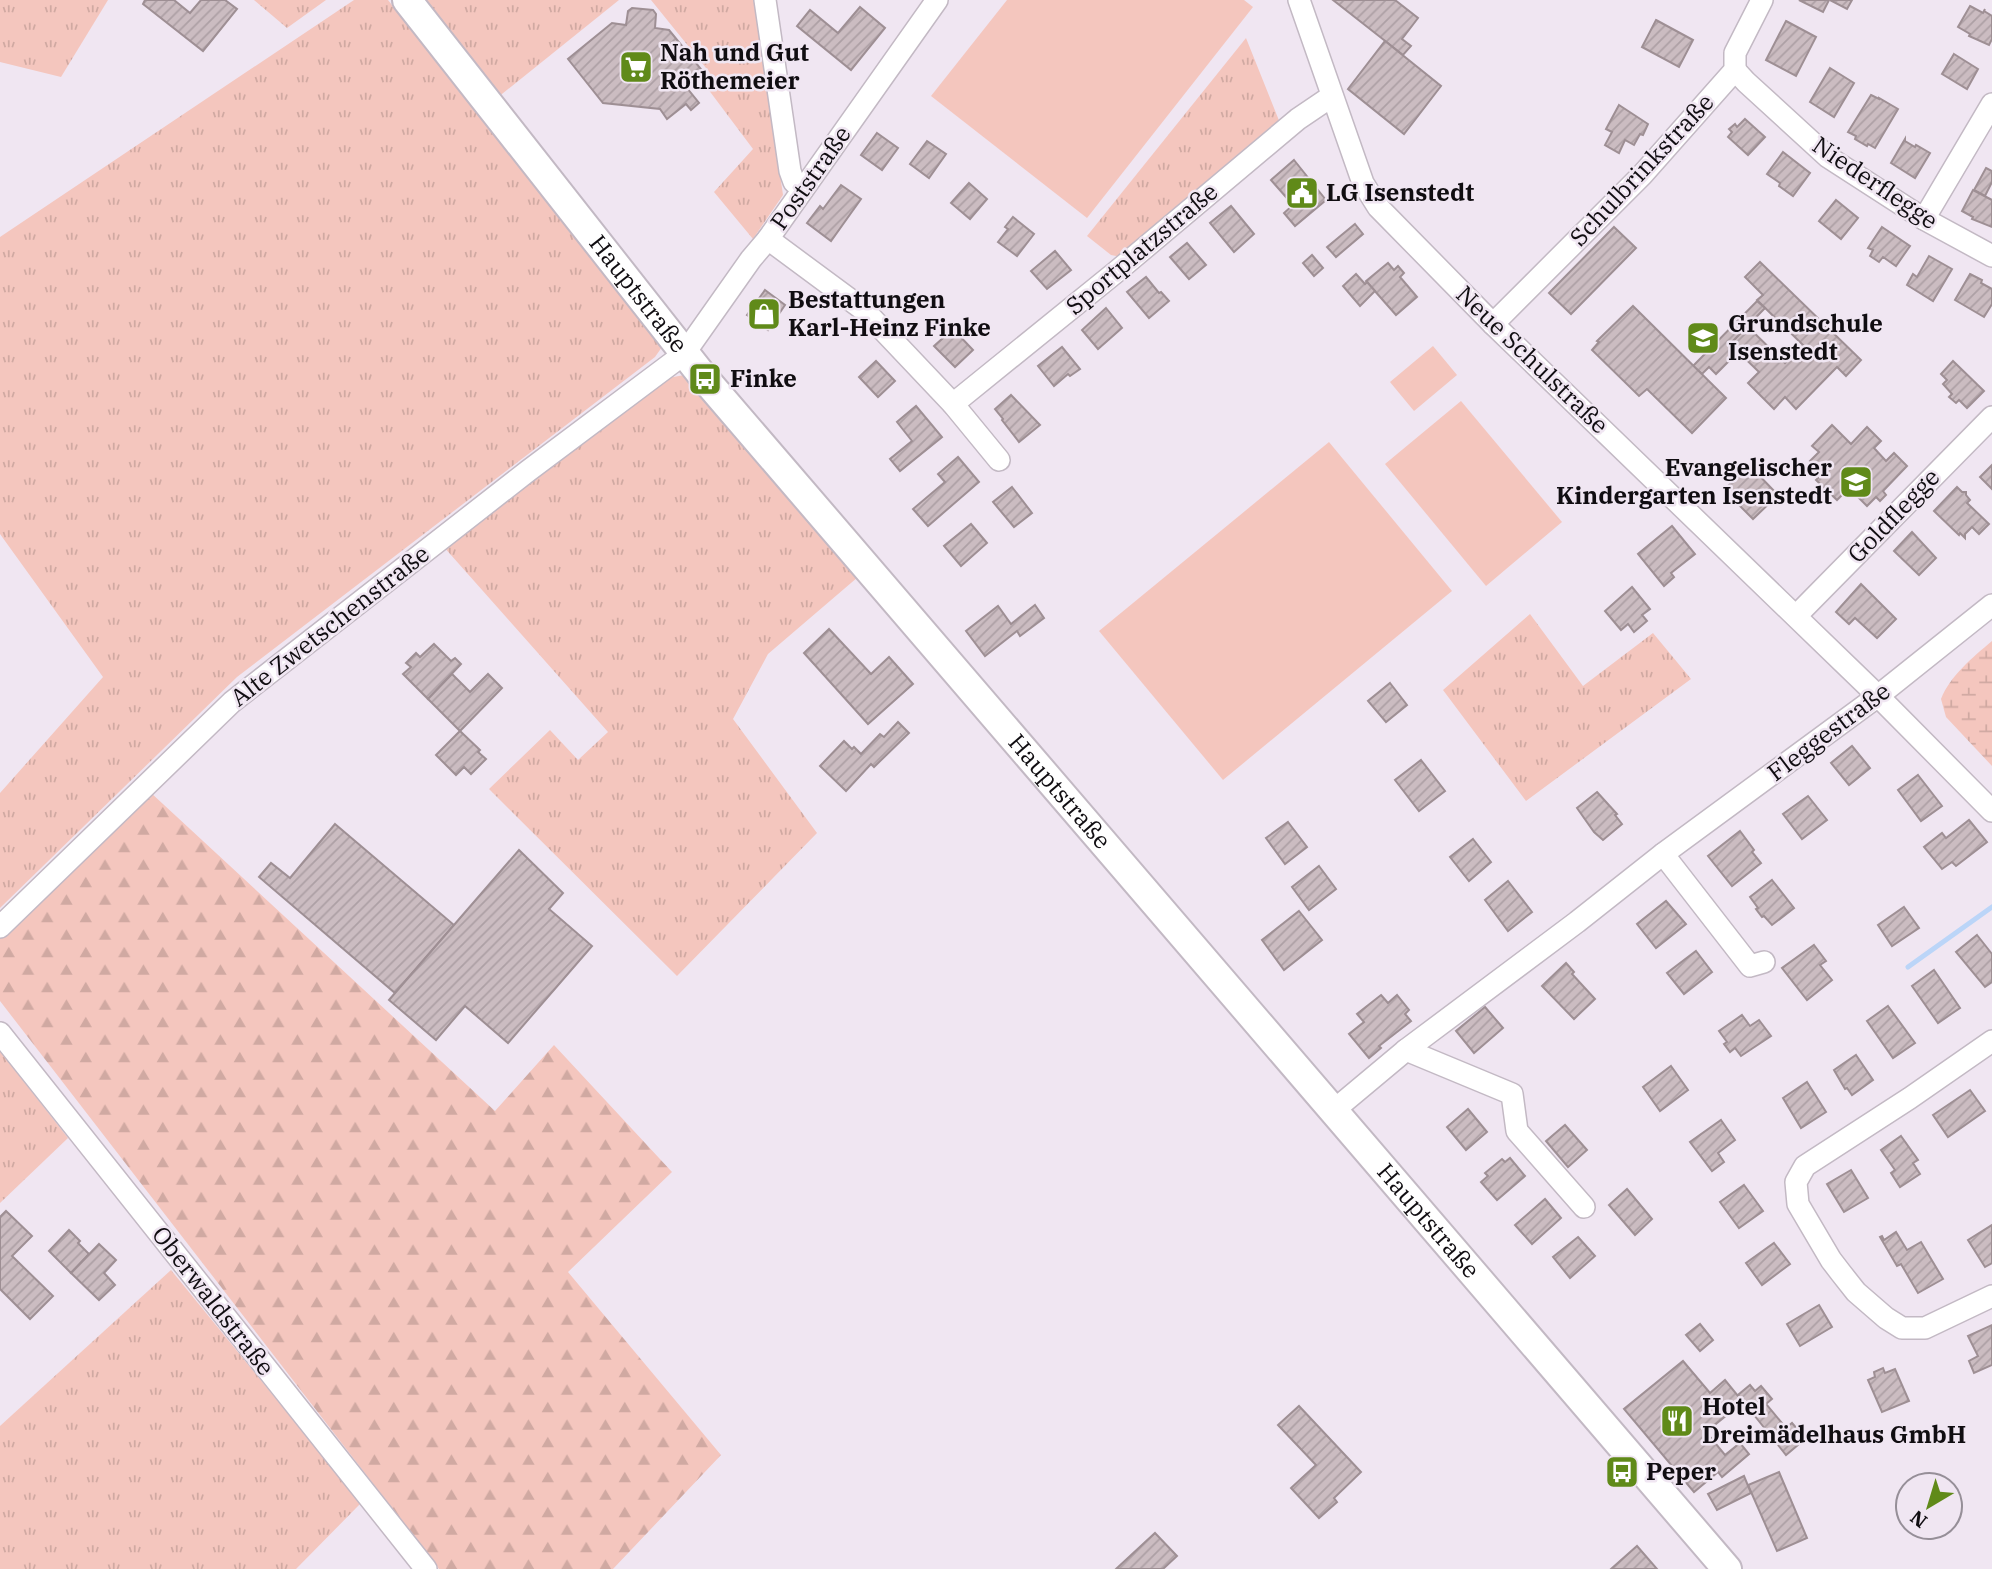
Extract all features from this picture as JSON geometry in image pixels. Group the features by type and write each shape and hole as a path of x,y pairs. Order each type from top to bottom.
{"main road":[{"name":"Hauptstraße","path":"407,0 684,354 1724,1568"}],"street":[{"path":"765,0 790,171 794,182 803,189"},
{"name":"Poststraße","path":"684,354 937,0"},
{"name":"Neue Schulstraße","path":"1299,0 1363,183 1378,207 1493,324 1878,696 1992,811"},
{"name":"Schulbrinkstraße","path":"1493,324 1642,175 1735,70 1735,53 1762,0"},
{"name":"Niederflegge","path":"1735,70 1828,157 1924,219 1992,256"},
{"name":"Sportplatzstraße","path":"953,404 1298,119 1332,96"},
{"path":"1924,219 1992,104"},
{"path":"768,239 864,310 953,404 999,460"},
{"name":"Alte Zwetschenstraße","path":"0,927 232,702 528,471 684,354"},
{"name":"Goldflegge","path":"1796,616 1992,416"},
{"name":"Fleggestraße","path":"1333,1111 1406,1050 1663,854 1878,696 1992,606"},
{"path":"1663,854 1750,966 1764,962"},
{"name":"Oberwaldstraße","path":"0,1033 426,1569"},
{"path":"1992,1041 1805,1166 1796,1182 1798,1204 1831,1260 1856,1292 1902,1328 1925,1328 1992,1296"},
{"path":"1406,1050 1513,1094 1517,1131 1584,1207"}],"green space":[{"path":"0,0 108,0 61,77 0,62"},
{"path":"254,0 326,0 287,28"},
{"path":"354,0 388,0 662,347 655,357 237,677 0,908 0,793 103,677 0,534 0,237"},
{"path":"421,0 619,0 497,98"},
{"path":"651,0 755,0 783,195 753,239 714,192 753,149 702,81 710,73"},
{"path":"1007,0 1244,0 1253,7 1087,218 931,96"},
{"path":"1246,38 1280,123 1121,257 1111,255 1087,236"},
{"path":"1433,346 1457,375 1414,411 1390,382"},
{"path":"684,375 858,577 768,654 733,719 817,833 677,976 489,789 550,730 578,760 608,732 443,546 663,379"},
{"path":"1461,401 1562,522 1486,586 1385,464"},
{"path":"1329,442 1452,591 1223,780 1099,631"},
{"path":"1530,614 1583,686 1653,633 1691,679 1526,801 1443,690"},
{"path":"1992,641 1992,766 1946,717 1941,699 1956,675"},
{"path":"150,792 495,1111 554,1045 672,1172 568,1272 721,1455 613,1569 439,1569 0,1001 0,939"},
{"path":"0,1051 68,1138 0,1203"},
{"path":"171,1270 361,1503 296,1569 0,1569 0,1426"}],"building":[{"path":"145,0 174,0 190,13 201,0 225,0 237,9 203,51 143,4"},
{"path":"1333,0 1395,0 1418,18 1402,39 1411,46 1403,55"},
{"path":"1799,0 1829,0 1823,12"},
{"path":"1830,0 1852,0 1847,9"},
{"path":"1970,6 1992,16 1992,39 1989,45 1969,36 1970,34 1958,27"},
{"path":"860,7 885,28 851,70 797,26 810,10 838,33"},
{"name":"Nah und Gut Röthemeier","path":"632,8 653,10 656,14 655,28 669,30 705,74 687,88 699,103 691,110 686,104 667,119 660,109 603,103 568,59 612,23 626,25 628,11"},
{"path":"1656,20 1693,40 1679,67 1642,47"},
{"path":"1786,21 1816,37 1796,76 1766,60"},
{"path":"1385,41 1441,86 1404,134 1348,89"},
{"path":"1954,54 1978,69 1967,89 1942,74"},
{"path":"1830,68 1854,83 1834,117 1810,102"},
{"path":"1871,95 1898,109 1875,148 1855,139 1856,136 1848,132"},
{"path":"1619,105 1648,124 1634,145 1625,140 1619,153 1605,145 1612,132 1606,129"},
{"path":"1745,119 1765,137 1748,155 1728,137 1732,132 1729,129 1735,124 1737,127"},
{"path":"877,133 898,148 882,170 861,155"},
{"path":"1905,139 1930,153 1915,178 1891,163"},
{"path":"927,141 946,154 929,178 910,164"},
{"path":"1783,152 1810,173 1793,196 1767,174"},
{"name":"LG Isenstedt","path":"1294,160 1326,200 1295,226 1284,213 1293,205 1271,180"},
{"path":"1986,168 1992,171 1992,182 1985,196 1974,190"},
{"path":"969,183 987,199 970,219 951,203"},
{"path":"841,185 861,199 831,241 807,223 820,206 823,209"},
{"path":"1973,190 1992,200 1992,227 1972,219 1973,217 1962,211"},
{"path":"1836,200 1858,218 1841,239 1819,221"},
{"path":"1231,206 1254,234 1234,252 1210,223"},
{"path":"1013,217 1034,234 1017,256 998,242"},
{"path":"1355,224 1363,234 1336,257 1327,247"},
{"path":"1614,227 1636,248 1571,314 1549,293"},
{"path":"1882,227 1910,246 1896,266 1883,257 1879,262 1870,256 1873,250 1868,248"},
{"path":"1187,243 1206,265 1189,279 1170,257"},
{"path":"1055,251 1071,270 1047,289 1031,271"},
{"path":"1312,255 1323,268 1314,276 1303,263"},
{"path":"1929,256 1952,269 1933,301 1907,285 1913,274 1917,277"},
{"path":"1760,262 1861,360 1846,376 1837,367 1796,409 1785,397 1774,409 1748,383 1759,372 1730,344 1747,326 1785,363 1803,345 1757,300 1763,295 1745,277"},
{"path":"1388,263 1394,270 1398,266 1404,273 1400,277 1417,297 1396,315 1366,281"},
{"path":"1356,274 1375,291 1360,306 1343,286"},
{"path":"1970,274 1992,289 1992,304 1984,317 1955,300"},
{"path":"1146,277 1169,301 1149,318 1127,292"},
{"path":"765,290 785,305 768,330 747,315"},
{"path":"1757,301 1765,308 1730,344 1738,352 1716,374 1709,367 1702,374 1693,366"},
{"path":"1633,306 1726,398 1692,433 1647,389 1639,396 1592,350 1599,342 1597,341"},
{"path":"1106,308 1122,328 1098,349 1082,330"},
{"path":"953,329 973,350 955,367 934,346"},
{"path":"1062,347 1080,369 1070,376 1068,374 1054,386 1038,366"},
{"path":"876,361 895,381 878,397 859,377"},
{"path":"1953,361 1984,391 1967,408 1959,400 1956,403 1949,397 1952,394 1943,384 1947,380 1941,374"},
{"path":"1011,395 1040,425 1019,442 995,409"},
{"path":"916,406 942,437 900,471 890,459 912,441 897,422"},
{"path":"1832,425 1851,444 1867,427 1881,441 1874,448 1886,461 1894,453 1907,466 1883,491 1886,495 1880,501 1876,497 1867,506 1855,494 1852,496 1846,491 1837,500 1816,480 1823,473 1810,461 1819,452 1812,446"},
{"path":"958,457 979,482 928,526 913,509 945,482 938,474"},
{"path":"1749,465 1778,495 1753,519 1724,490"},
{"path":"1992,465 1992,489 1980,477"},
{"path":"1012,487 1032,513 1014,527 993,502"},
{"path":"1957,487 1966,492 1970,500 1967,503 1989,524 1979,534 1972,527 1965,534 1965,538 1960,533 1959,535 1934,511"},
{"path":"971,524 987,543 961,566 944,546"},
{"path":"1672,526 1695,554 1671,573 1674,577 1664,586 1638,554"},
{"path":"1912,532 1936,558 1919,575 1894,551"},
{"path":"1861,584 1896,619 1877,638 1855,618 1849,624 1836,612"},
{"path":"1632,587 1650,609 1642,615 1647,621 1634,632 1628,624 1621,630 1605,611"},
{"path":"1035,605 1044,618 1020,636 1017,631 985,656 966,631 998,606 1011,624"},
{"path":"829,629 871,674 889,657 913,684 868,724 804,653"},
{"path":"434,644 451,661 455,658 461,664 428,699 403,674 411,667 406,663 416,653 420,657"},
{"path":"452,674 470,692 488,674 502,688 460,731 428,699"},
{"path":"1390,683 1407,705 1386,722 1368,701"},
{"path":"898,722 909,733 874,767 871,764 846,791 820,766 844,741 861,754 880,734 884,737"},
{"path":"460,731 486,759 471,774 464,767 456,775 436,755"},
{"path":"1852,746 1870,768 1849,785 1831,763"},
{"path":"1421,760 1445,791 1419,811 1395,780"},
{"path":"1918,775 1942,806 1921,821 1898,790"},
{"path":"1597,792 1617,814 1615,815 1622,824 1603,840 1577,808"},
{"path":"1808,796 1827,820 1802,839 1783,814"},
{"path":"1969,820 1987,842 1956,866 1952,862 1942,869 1924,847 1942,833 1946,838"},
{"path":"1288,822 1307,847 1285,864 1266,838"},
{"path":"335,824 454,925 395,993 259,877 271,863 290,878"},
{"path":"1740,831 1761,863 1732,886 1708,856"},
{"path":"1473,839 1491,862 1469,881 1450,857"},
{"path":"519,850 563,893 549,909 592,946 508,1043 465,1006 436,1040 389,1000"},
{"path":"1319,866 1336,889 1309,910 1292,887"},
{"path":"1772,880 1794,908 1772,925 1762,917 1750,897"},
{"path":"1508,881 1532,912 1508,931 1485,900"},
{"path":"1666,901 1686,924 1656,948 1637,924"},
{"path":"1904,907 1919,928 1892,946 1878,925"},
{"path":"1299,911 1322,940 1284,970 1262,940"},
{"path":"1977,935 1992,954 1992,982 1985,987 1956,952"},
{"path":"1814,945 1826,961 1820,965 1832,980 1807,1000 1782,968"},
{"path":"1696,951 1712,972 1684,994 1667,973"},
{"path":"1566,963 1574,972 1572,974 1595,999 1574,1019 1542,986"},
{"path":"1934,970 1960,1008 1938,1023 1912,986"},
{"path":"1381,995 1388,1003 1397,995 1409,1010 1405,1014 1411,1021 1379,1046 1381,1048 1369,1058 1349,1034 1364,1022 1357,1014"},
{"path":"1888,1006 1915,1043 1893,1058 1867,1021"},
{"path":"1485,1007 1503,1028 1474,1053 1456,1031"},
{"path":"1742,1015 1750,1026 1759,1020 1771,1036 1741,1056 1735,1048 1730,1052 1719,1031"},
{"path":"1856,1055 1873,1080 1852,1095 1845,1089 1834,1070"},
{"path":"1671,1066 1688,1090 1660,1111 1643,1087"},
{"path":"1807,1082 1826,1112 1801,1128 1783,1098"},
{"path":"1970,1090 1985,1111 1948,1137 1933,1115"},
{"path":"1468,1109 1487,1132 1466,1150 1447,1127"},
{"path":"1721,1120 1735,1140 1718,1153 1724,1162 1712,1171 1690,1142"},
{"path":"1565,1125 1587,1150 1568,1167 1546,1141"},
{"path":"1901,1136 1918,1160 1913,1163 1920,1174 1900,1187 1891,1173 1895,1170 1881,1150"},
{"path":"1510,1158 1525,1176 1497,1200 1481,1182 1488,1176 1485,1173 1502,1159 1505,1162"},
{"path":"1851,1170 1868,1198 1844,1212 1827,1184"},
{"path":"1744,1185 1763,1211 1739,1228 1720,1202"},
{"path":"1627,1189 1652,1219 1635,1235 1609,1205"},
{"path":"1545,1199 1561,1218 1532,1244 1515,1225"},
{"path":"6,1211 32,1236 12,1256 53,1296 30,1319 0,1289 0,1217"},
{"path":"1992,1225 1992,1263 1985,1267 1968,1240"},
{"path":"69,1230 89,1254 71,1273 49,1251"},
{"path":"1896,1232 1907,1250 1921,1242 1943,1279 1918,1293 1901,1264 1897,1266 1880,1237 1884,1240"},
{"path":"1578,1237 1595,1256 1570,1278 1553,1257"},
{"path":"1774,1243 1790,1264 1762,1285 1746,1263"},
{"path":"99,1244 116,1260 104,1273 115,1285 99,1300 71,1273"},
{"path":"1819,1305 1832,1327 1800,1346 1787,1324"},
{"path":"1700,1324 1713,1340 1700,1351 1686,1335"},
{"path":"1992,1325 1992,1365 1974,1373 1969,1361 1978,1356 1968,1336"},
{"name":"Hotel Dreimädelhaus GmbH","path":"1683,1361 1710,1393 1725,1380 1743,1402 1706,1432 1725,1455 1740,1443 1749,1454 1722,1477 1718,1472 1694,1492 1624,1409"},
{"path":"1883,1368 1885,1373 1895,1369 1909,1401 1882,1412 1868,1380 1875,1377 1874,1372"},
{"path":"1750,1385 1755,1391 1761,1386 1772,1399 1766,1404 1786,1428 1792,1423 1798,1430 1792,1435 1799,1444 1786,1455 1738,1395"},
{"path":"1299,1406 1361,1472 1334,1498 1337,1502 1319,1518 1291,1488 1316,1465 1278,1425"},
{"path":"1779,1472 1807,1538 1777,1551 1748,1485"},
{"path":"1744,1476 1751,1493 1717,1510 1708,1494"},
{"path":"1155,1533 1177,1556 1163,1569 1116,1569"},
{"path":"1637,1546 1657,1569 1611,1569"}],"waterway":[{"path":"1908,967 1992,907"}],"place":[{"name":"Nah und Gut Röthemeier","path":"636,67"},
{"name":"LG Isenstedt","path":"1302,193"},
{"name":"Bestattungen Karl-Heinz Finke","path":"764,314"},
{"name":"Grundschule Isenstedt","path":"1703,338"},
{"name":"Finke","path":"705,379"},
{"name":"Evangelischer Kindergarten Isenstedt","path":"1856,482"},
{"name":"Hotel Dreimädelhaus GmbH","path":"1677,1421"},
{"name":"Peper","path":"1622,1472"}]}
